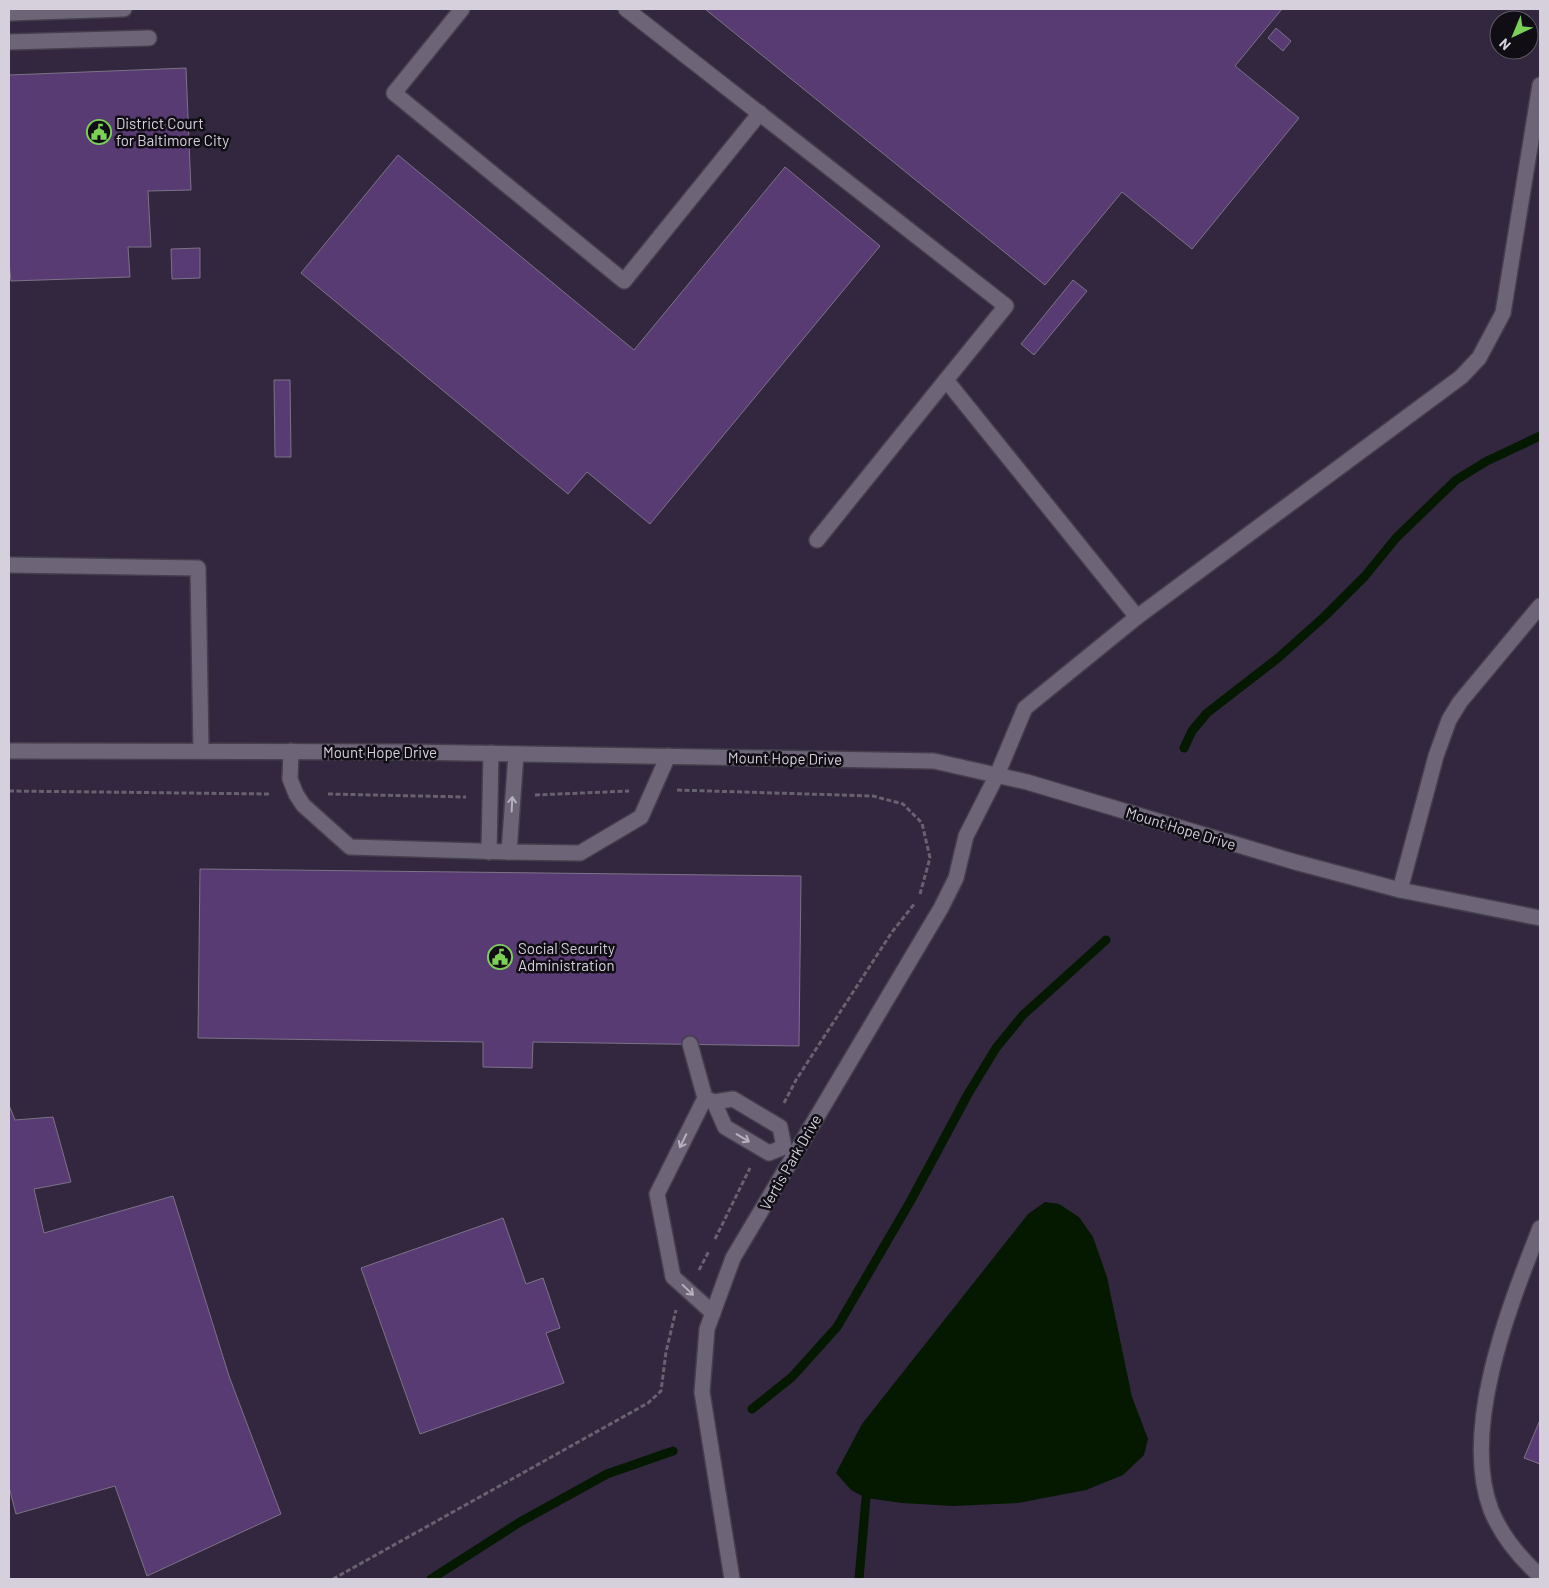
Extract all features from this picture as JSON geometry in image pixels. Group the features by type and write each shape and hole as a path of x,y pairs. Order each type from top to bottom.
{"street":[{"path":"9,14 124,9"},
{"path":"462,9 394,93 624,280 760,113"},
{"path":"626,9 1006,306 817,540"},
{"path":"9,42 149,38"},
{"name":"Vertis Park Drive","path":"732,1579 702,1392 706,1329 733,1258 790,1150 942,908 956,878 966,836 997,775 1026,708 1137,617 1461,377 1479,358 1503,313 1540,85"},
{"path":"946,380 1137,617"},
{"path":"9,565 198,568 201,751"},
{"path":"1400,890 1436,756 1449,720 1460,702 1540,606"},
{"name":"Mount Hope Drive","path":"9,751 491,753 934,761 997,775 1295,862 1400,890 1540,918"},
{"path":"291,751 290,779 296,794 303,805 350,847 489,852 580,853 641,818 668,756"},
{"path":"489,852 491,753"},
{"path":"509,852 516,754"},
{"path":"690,1044 709,1100 725,1127 769,1154 790,1150 780,1127 733,1099 709,1100"},
{"path":"709,1100 657,1194 673,1277 713,1313"},
{"path":"1540,1228 1500,1334 1490,1379 1481,1459 1491,1508 1504,1536 1521,1558 1540,1576"}],"path":[{"path":"512,796 655,789 873,796 903,804 922,823 930,858 919,898 892,932 796,1080 773,1123"},
{"path":"9,791 491,797"},
{"path":"333,1579 648,1404 661,1391 674,1314 760,1148"}],"shaded area":[{"path":"9,9 1540,9 1540,1579 9,1579"},
{"path":"1045,1202 1059,1204 1079,1217 1093,1237 1107,1277 1132,1397 1148,1439 1144,1455 1123,1475 1086,1490 1018,1503 953,1506 902,1503 866,1498 851,1490 836,1473 862,1424 1028,1214"}],"building":[{"path":"705,9 1282,9 1235,66 1299,118 1192,249 1122,192 1045,285"},
{"path":"1276,28 1291,41 1283,51 1268,38"},
{"name":"District Court for Baltimore City","path":"186,68 191,190 148,191 151,247 128,247 130,277 11,281 9,263 9,75"},
{"path":"398,155 634,350 785,167 880,246 650,524 587,472 568,494 301,273"},
{"path":"200,248 200,278 172,279 171,249"},
{"path":"1073,280 1087,291 1034,355 1021,344"},
{"path":"274,380 290,380 291,457 275,457"},
{"name":"Social Security Administration","path":"200,869 801,876 799,1046 533,1042 532,1068 483,1067 483,1042 198,1038"},
{"path":"9,1105 15,1120 53,1117 71,1182 34,1189 44,1233 173,1196 229,1376 281,1514 147,1576 115,1486 16,1514 9,1487"},
{"path":"503,1218 526,1284 543,1278 560,1328 546,1333 564,1383 420,1434 361,1268"},
{"path":"1540,1420 1540,1464 1524,1458"}],"waterway":[{"path":"1184,748 1192,731 1207,713 1278,658 1325,616 1365,576 1396,538 1456,480 1487,461 1540,436"},
{"path":"752,1409 792,1377 837,1327 910,1202 968,1094 996,1048 1023,1015 1106,940"},
{"path":"431,1579 520,1522 607,1474 673,1451"},
{"path":"859,1579 866,1498"}],"place":[{"name":"District Court for Baltimore City","path":"99,132"},
{"name":"Social Security Administration","path":"500,957"}]}
